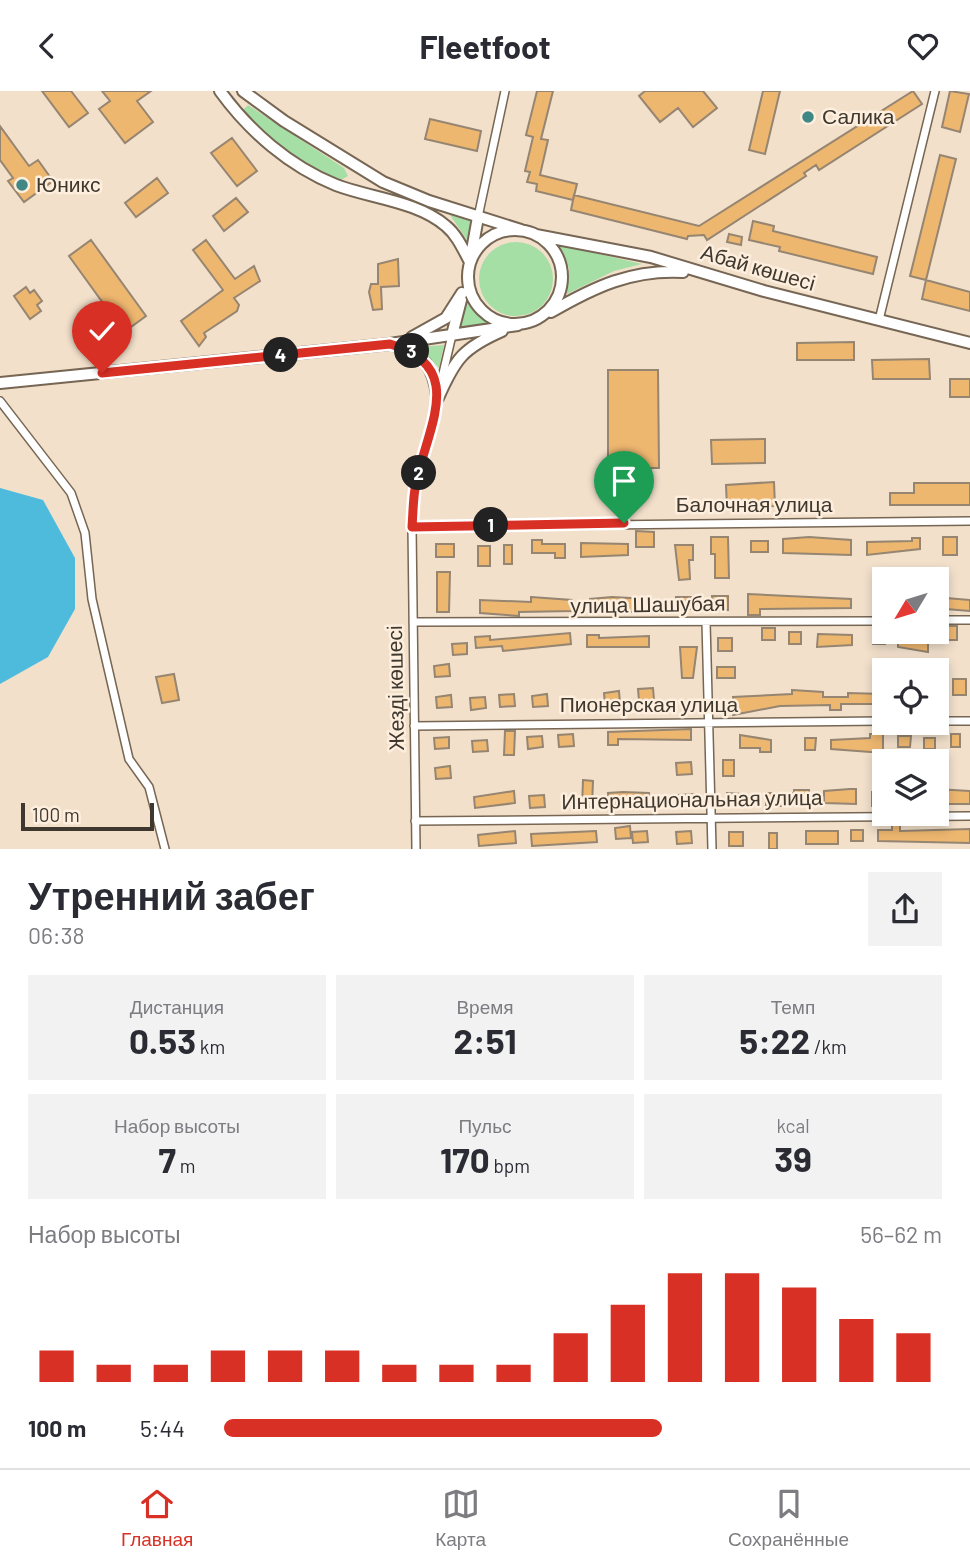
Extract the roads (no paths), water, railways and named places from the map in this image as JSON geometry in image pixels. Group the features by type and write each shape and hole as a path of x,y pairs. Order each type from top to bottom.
{"main road":[{"path":"220,91 250,127 289,159 334,184 428,215 447,226 469,267 472,298 480,310 491,319 518,325"},
{"path":"243,91 293,128 383,182 536,235 547,243 561,267 559,295 542,317"},
{"path":"452,335 478,217"},
{"path":"469,267 484,241 508,230 521,230"},
{"name":"Абай көшесі","path":"536,235 651,257 970,343"},
{"path":"438,398 452,365 465,349 542,317 617,278 644,272 700,272"},
{"path":"390,344 436,325 446,318 462,293"},
{"path":"0,383 390,344 518,325"},
{"path":"390,344 411,350 428,364 435,379 438,398"}],"street":[{"path":"478,217 505,91"},
{"path":"879,320 935,91"},
{"name":"Жезді көшесі","path":"416,849 412,527 415,488 452,335"},
{"path":"0,401 71,492 85,533 92,599 129,759 149,787 165,849"},
{"name":"Балочная улица","path":"412,527 970,521"},
{"path":"949,620 970,620"},
{"name":"улица Шашубая","path":"413,622 872,621"},
{"path":"706,622 712,849"},
{"name":"Пионерская улица","path":"414,726 872,721"},
{"path":"949,721 970,721"},
{"name":"Интернациональная улица","path":"415,821 970,815"}],"water":[{"path":"0,488 43,500 75,558 75,609 48,657 0,684"}],"place":[{"name":"Салика","path":"808,117"},
{"name":"Юникс","path":"22,185"}]}
